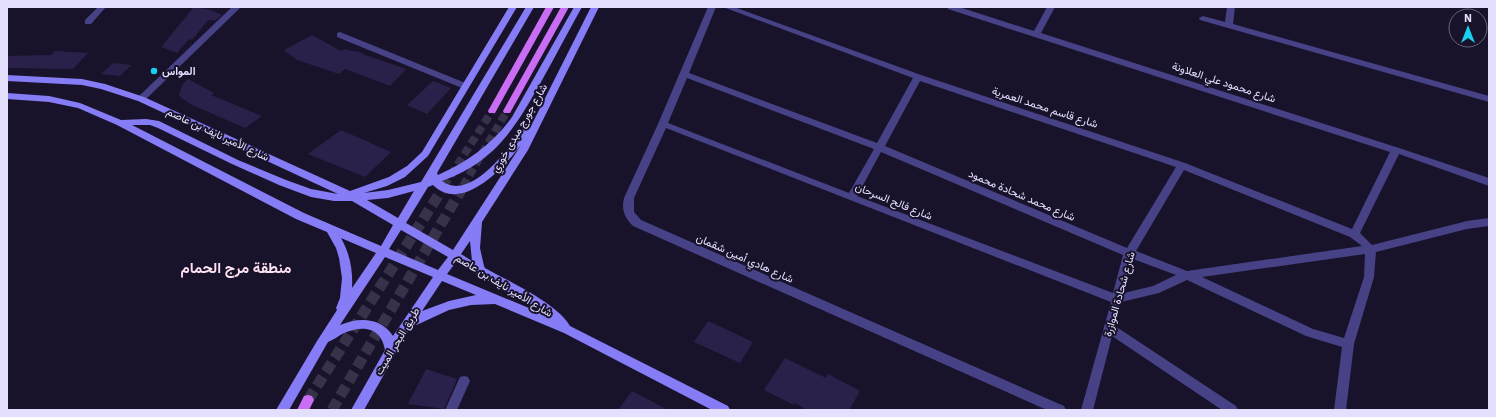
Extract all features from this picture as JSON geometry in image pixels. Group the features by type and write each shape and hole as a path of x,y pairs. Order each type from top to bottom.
{"main road":[{"path":"492,111 550,7"},
{"path":"507,111 565,7"}],"street":[{"path":"88,22 102,7"},
{"path":"140,98 237,7"},
{"path":"346,193 369,189 385,184 418,163 425,154 464,86 513,7"},
{"path":"282,410 321,344 383,251 432,173 530,7"},
{"path":"120,123 136,121 162,125 209,150 311,194 362,197 410,189 468,165 483,154 504,134 521,110 535,86 578,7"},
{"name":"شارع جورج مبدى خوري","path":"440,274 455,255 523,150 596,7"},
{"name":"شارع هادي أمين شقمان","path":"712,7 628,204 628,211 631,218 637,223 1060,410"},
{"name":"شارع قاسم محمد العمرية","path":"727,7 918,77 1182,165 1354,234 1367,243 1371,249"},
{"name":"شارع محمود علي العلاونة","path":"951,7 1396,150 1489,182"},
{"path":"1037,34 1051,7"},
{"path":"1229,25 1231,7"},
{"path":"1204,18 1489,99"},
{"path":"340,35 464,86"},
{"path":"432,173 437,182 450,190 462,189 479,182 496,168 516,145 532,122 544,100 564,72"},
{"name":"شارع محمد شحادة محمود","path":"684,74 880,148 1129,253 1188,275 1310,333 1348,344"},
{"path":"852,197 918,77"},
{"name":"شارع الأمير نايف بن عاصم","path":"7,78 46,78 82,82 102,86 140,98 346,193 545,308 557,317 568,330"},
{"name":"شارع الأمير نايف بن عاصم","path":"7,96 49,99 80,106 120,123 300,216 440,274 568,330"},
{"name":"شارع فالح السرحان","path":"663,124 905,219 1116,299"},
{"path":"1354,234 1396,150"},
{"name":"شارع شحادة الموازرة","path":"1087,410 1129,253 1182,165"},
{"path":"480,216 475,242 477,263 481,272"},
{"path":"1116,299 1155,290 1188,275 1371,249 1467,225 1489,222"},
{"path":"331,230 345,255 348,270 347,286 343,303 336,321"},
{"path":"1340,410 1348,344 1369,277 1371,249"},
{"name":"طريق البحر الميت","path":"358,410 405,326 440,274"},
{"path":"405,326 436,310 453,304 486,299 501,301"},
{"path":"321,344 337,331 350,326 363,324 378,327 384,331 388,336 391,350"},
{"path":"1109,328 1232,410"},
{"path":"568,330 724,410"},
{"path":"451,410 464,381"}],"building":[{"path":"194,7 211,10 222,15 216,20 208,20 192,40 189,39 177,53 161,47"},
{"path":"312,35 341,51 344,49 363,53 362,54 406,69 390,86 345,69 339,74 297,60 284,50"},
{"path":"55,51 88,53 73,69 7,68 7,56 51,55"},
{"path":"113,63 131,65 120,76 101,74"},
{"path":"188,79 214,93 211,95 262,116 245,128 190,104 179,96 182,85"},
{"path":"433,81 451,88 427,114 407,105"},
{"path":"341,130 391,152 365,177 308,154"},
{"path":"708,321 753,342 740,363 694,342"},
{"path":"785,358 826,378 828,374 860,391 849,410 807,410 795,403 794,405 764,390"},
{"path":"426,369 457,379 444,409 408,404"},
{"path":"632,391 668,410 618,410"}],"tunnel":[{"path":"444,186 492,111"},
{"path":"463,186 507,111"},
{"path":"308,400 445,185"},
{"path":"332,410 464,185"}],"place":[{"name":"المواس","path":"154,71"}],"district":[{"name":"منطقة مرج الحمام","path":"236,267"}]}
